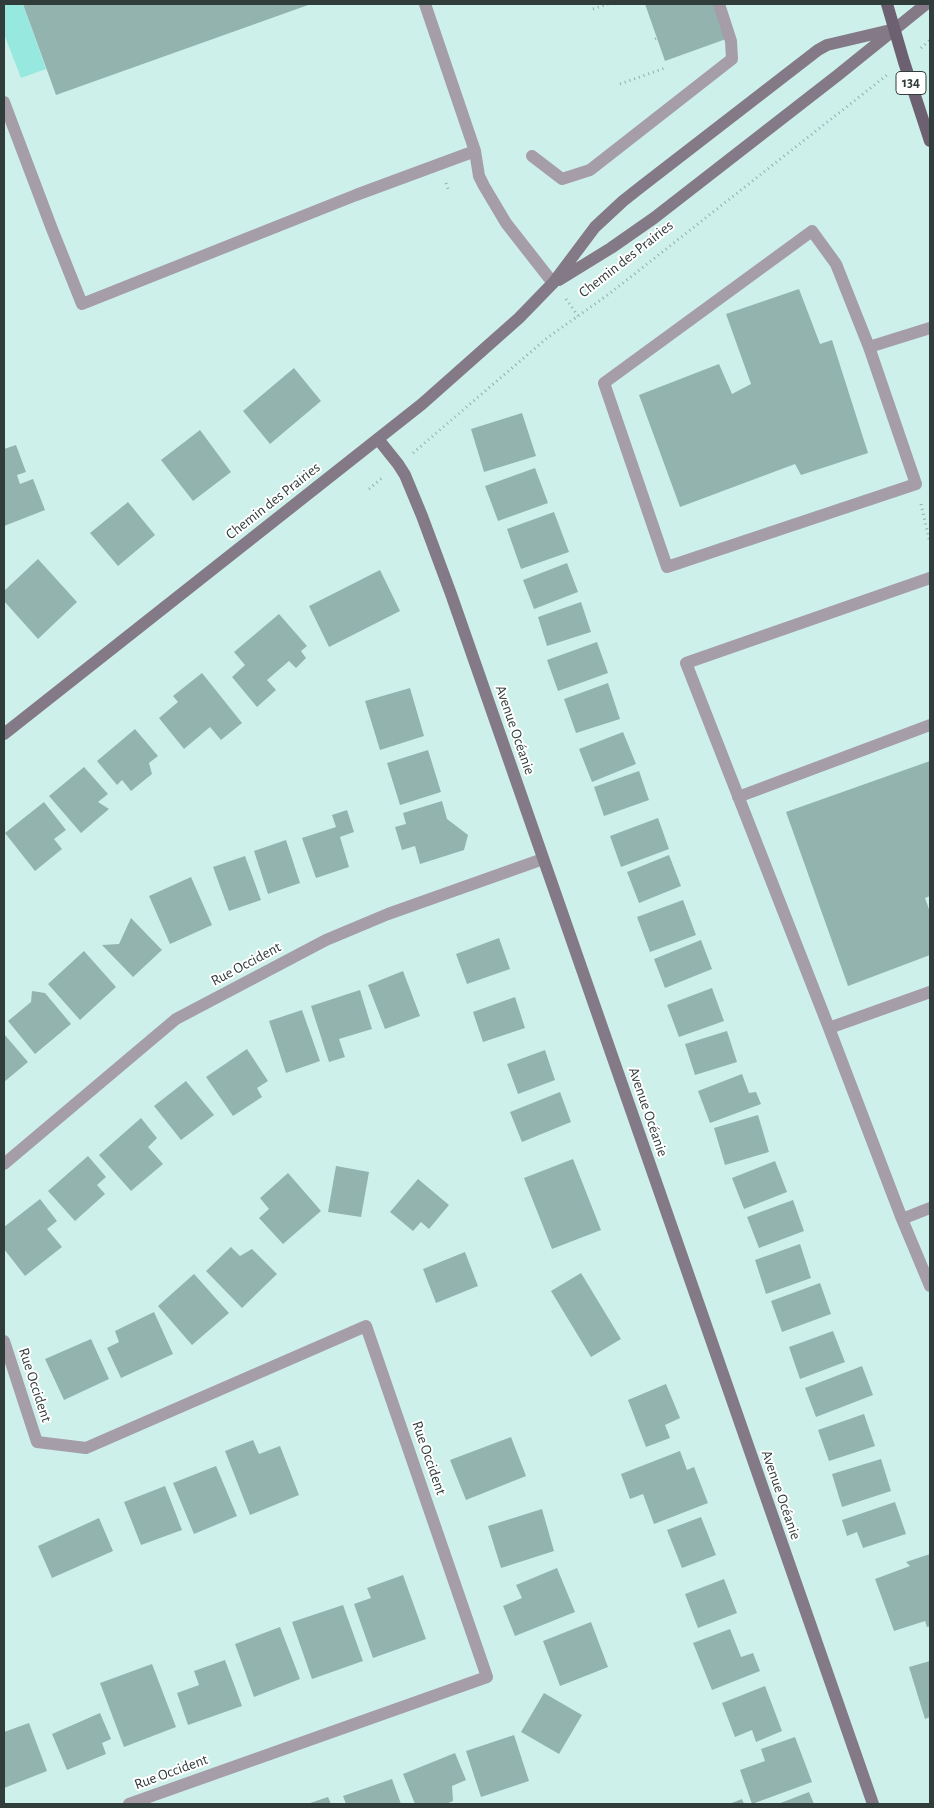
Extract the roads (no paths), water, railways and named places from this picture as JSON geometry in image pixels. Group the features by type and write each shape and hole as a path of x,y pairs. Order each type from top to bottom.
{"main road":[{"name":"134","path":"887,4 930,141"}],"street":[{"path":"425,4 475,151 479,176 491,200 506,223 553,283"},
{"path":"532,156 562,179 590,170 732,59 731,41 719,4"},
{"name":"Chemin des Prairies","path":"553,283 611,248 654,218 926,4"},
{"name":"Chemin des Prairies","path":"4,734 422,404 482,352 553,283 595,228 622,201 818,50 827,45 894,29"},
{"path":"4,102 82,304 356,195 475,151"},
{"path":"812,231 836,264 869,347 916,484 666,566 604,383 812,231"},
{"path":"869,347 930,328"},
{"name":"Avenue Océanie","path":"378,439 398,464 422,516 873,1804"},
{"path":"930,578 686,663 902,1219 930,1286"},
{"path":"738,797 930,725"},
{"name":"Rue Occident","path":"4,1164 176,1019 326,940 388,914 543,859"},
{"path":"829,1028 930,992"},
{"path":"902,1219 930,1208"},
{"name":"Rue Occident","path":"4,1341 37,1442 86,1448 366,1326 487,1677 129,1804"}]}
